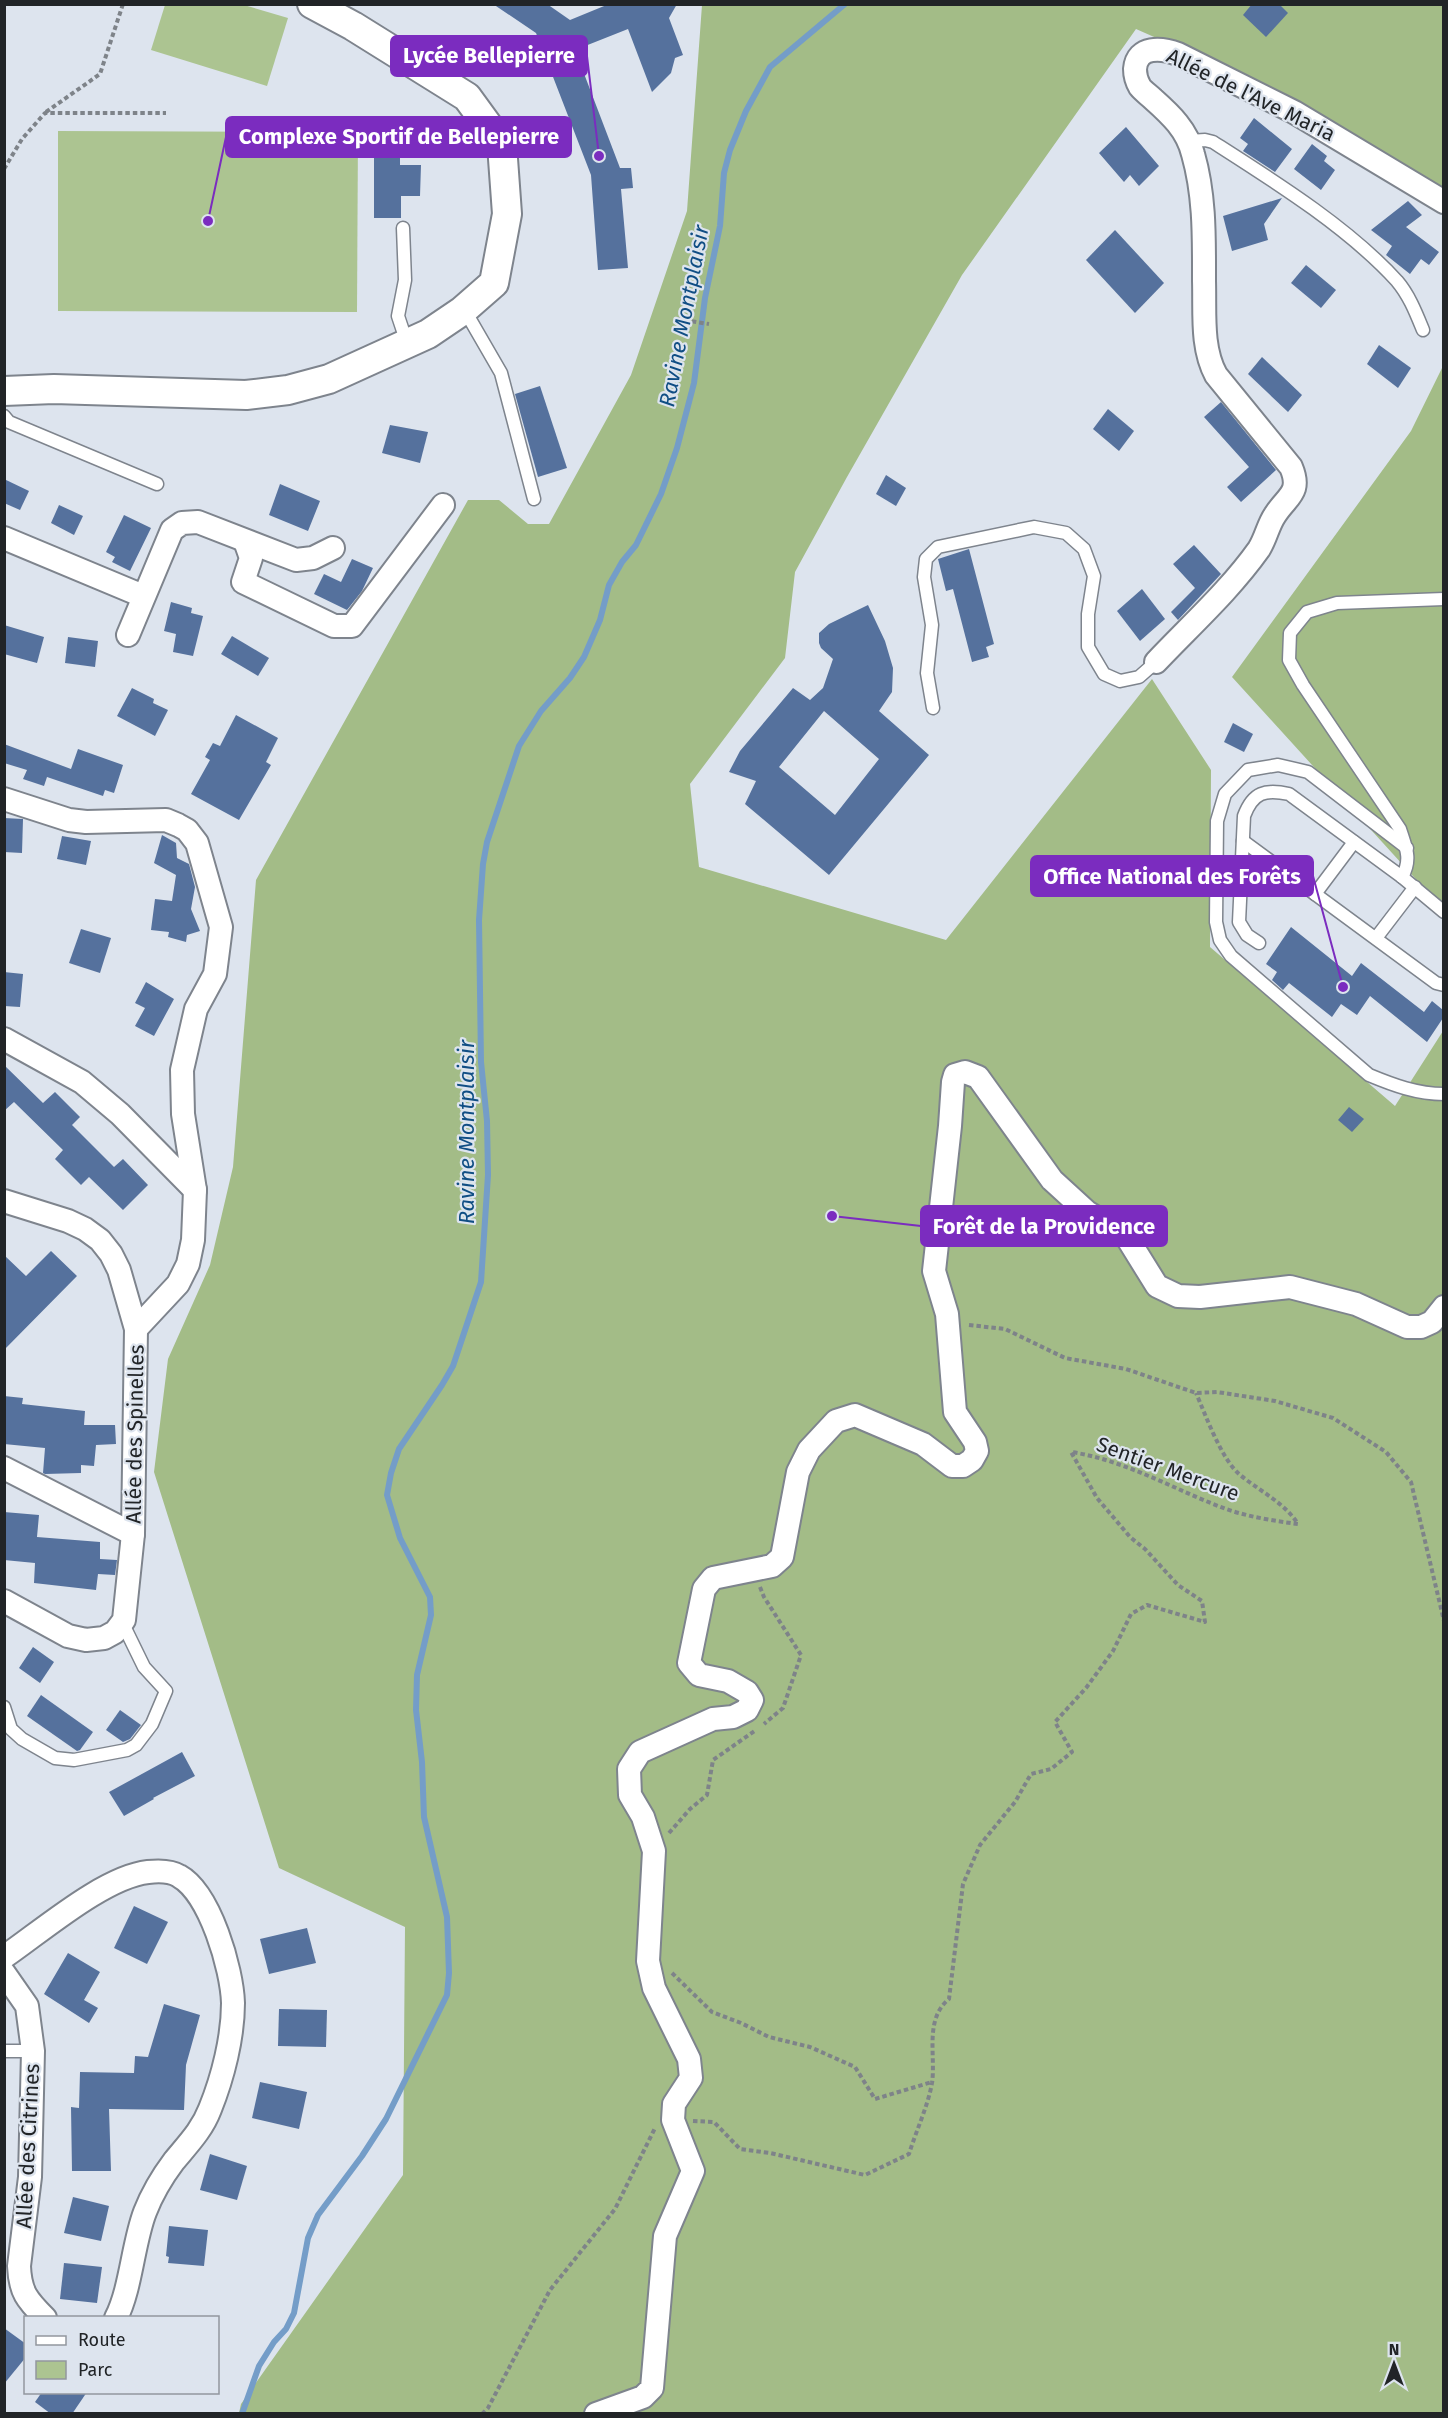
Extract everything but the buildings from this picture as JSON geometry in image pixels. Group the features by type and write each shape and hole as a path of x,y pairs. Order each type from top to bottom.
{"street":[{"path":"4,391 54,389 246,395 288,390 329,379 428,334 464,309 494,283 507,214 502,145 467,97 353,26 312,4"},
{"name":"Allée de l'Ave Maria","path":"1156,662 1243,571 1261,546 1274,516 1293,492 1296,479 1291,467 1216,375 1209,363 1205,326 1204,217 1201,184 1189,141 1180,126 1139,86 1135,74 1136,63 1142,54 1152,50 1164,49 1178,54 1294,112 1443,202"},
{"path":"245,541 251,558 243,582 334,626 352,626 443,505"},
{"path":"128,636 172,530 182,523 198,522 296,560 312,558 333,548"},
{"path":"4,538 143,596"},
{"name":"Allée des Spinelles","path":"4,799 86,822 166,820 187,830 197,843 221,927 215,974 196,1009 182,1070 183,1114 195,1190 193,1240 188,1264 178,1284 136,1329 133,1534 122,1622"},
{"path":"4,1039 82,1082 120,1114 195,1190"},
{"path":"596,2414 643,2397 652,2388 666,2236 693,2171 673,2120 675,2104 691,2078 689,2059 654,1988 648,1961 654,1851 643,1816 630,1795 629,1769 640,1752 713,1719 733,1717 747,1710 752,1700 747,1692 728,1681 699,1675 689,1663 704,1589 713,1578 772,1566 782,1557 798,1472 809,1449 836,1421 855,1416 923,1444 952,1466 963,1466 972,1460 977,1451 975,1442 954,1412 947,1314 934,1271 953,1082 956,1075 965,1072 978,1077 1052,1180 1087,1212 1126,1236 1157,1286 1178,1296 1200,1297 1290,1287 1356,1305 1407,1327 1421,1327 1432,1322 1443,1307"},
{"path":"4,1201 68,1221 85,1229 100,1240 111,1254 119,1270 136,1329"},
{"path":"4,1468 133,1534"},
{"path":"4,1601 68,1635 86,1640 104,1638 115,1632 122,1622"},
{"path":"4,1957 107,1885 127,1876 149,1871 179,1876 190,1886 206,1909 220,1940 230,1971 233,2004 230,2037 213,2102 198,2133 174,2161 157,2186 144,2214 117,2316"},
{"name":"Allée des Citrines","path":"4,1973 27,2007 33,2051 30,2177 19,2266 20,2280 27,2300 43,2316"}],"lane":[{"path":"1189,141 1213,142 1326,219 1398,282 1413,305 1423,330"},
{"path":"403,228 405,280 398,316 408,344"},
{"path":"464,309 501,373 534,499"},
{"path":"4,416 9,422 157,484"},
{"path":"933,708 927,674 932,625 924,577 926,558 938,547 1034,527 1066,533 1084,549 1094,576 1088,614 1088,647 1104,674 1120,681 1139,677 1156,662"},
{"path":"1402,877 1409,865 1407,848 1400,829 1303,685 1289,660 1290,633 1307,612 1337,603 1443,599"},
{"path":"1407,848 1308,772 1278,765 1248,770 1225,794 1217,822 1216,922 1220,940 1231,956 1369,1075 1395,1086 1427,1094 1443,1094"},
{"path":"1259,943 1247,935 1239,922 1244,816 1249,803 1260,793 1273,791 1288,794 1402,877 1443,912"},
{"path":"1243,841 1436,983 1443,985"},
{"path":"1315,894 1354,842"},
{"path":"1376,938 1415,887"},
{"path":"4,1707 11,1729 22,1739 55,1758 74,1760 127,1750 136,1745 152,1724 166,1691 144,1667 122,1622"},
{"path":"4,2052 33,2051"}],"path":[{"path":"4,169 22,139 45,112 100,74 123,4"},
{"path":"45,112 166,112"},
{"path":"677,319 709,324"},
{"path":"947,1314 972,1326 1005,1329 1065,1358 1126,1369 1196,1393 1217,1392 1275,1401 1333,1418 1386,1452 1411,1482 1443,1621"},
{"name":"Sentier Mercure","path":"673,2120 714,2122 740,2149 770,2152 865,2175 909,2154 932,2082 932,2039 940,2006 949,1999 963,1884 980,1845 1015,1802 1031,1774 1051,1769 1072,1752 1055,1722 1086,1688 1113,1651 1131,1614 1147,1605 1205,1622 1202,1601 1178,1585 1123,1529 1097,1498 1071,1452 1090,1455 1115,1464 1228,1509 1298,1524 1290,1511 1237,1473 1218,1443 1196,1393"},
{"path":"648,1961 664,1965 712,2012 770,2037 810,2048 855,2067 875,2099 932,2082"},
{"path":"482,2414 488,2408 550,2290 615,2209 654,2129 673,2120"}],"green space":[{"path":"165,5 244,5 288,18 267,86 151,50"},
{"path":"702,5 1443,5 1443,205 1421,174 1297,100 1136,29 962,275 795,572 785,658 690,784 699,867 946,940 1152,679 1211,770 1210,947 1395,1106 1443,1031 1443,2413 239,2413 241,2404 403,2175 405,1927 279,1868 154,1472 168,1359 210,1265 233,1167 256,880 468,500 499,500 528,524 549,524 631,375 687,211"},
{"path":"58,131 358,132 357,312 58,311"},
{"path":"1443,366 1443,909 1232,677 1411,431"}],"waterway":[{"name":"Ravine Montplaisir","path":"242,2414 259,2366 274,2342 286,2329 294,2313 308,2238 318,2215 362,2156 386,2119 447,1995 449,1973 447,1917 424,1817 422,1762 416,1710 417,1675 431,1615 430,1597 400,1538 387,1495 399,1449 453,1366 481,1282 488,1175 487,1121 481,1062 479,920 487,842 519,746 541,711 570,678 584,657 600,620 609,585 622,562 636,545 661,494 677,448 694,383 705,298 720,226 724,173 730,150 746,111 770,67 845,4"}],"place":[{"name":"Lycée Bellepierre","path":"599,156"},
{"name":"Complexe Sportif de Bellepierre","path":"208,221"},
{"name":"Office National des Forêts","path":"1343,987"},
{"name":"Forêt de la Providence","path":"832,1216"}]}
